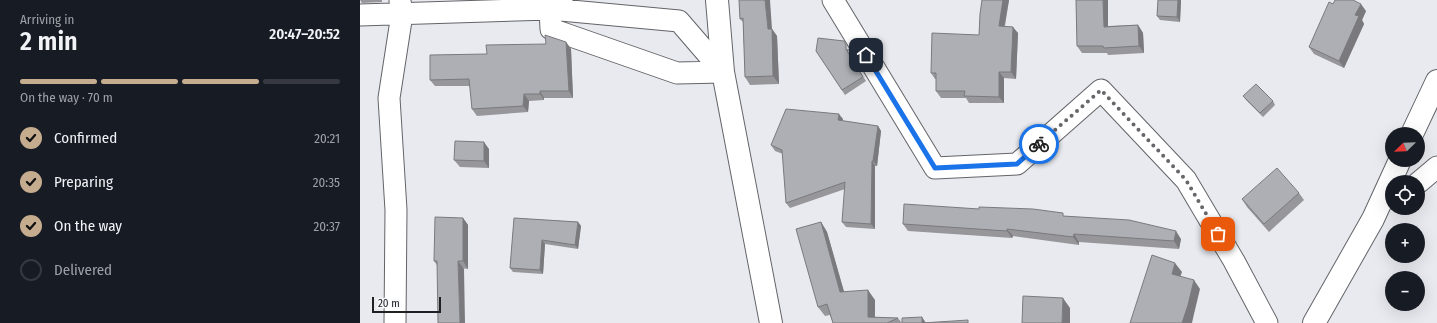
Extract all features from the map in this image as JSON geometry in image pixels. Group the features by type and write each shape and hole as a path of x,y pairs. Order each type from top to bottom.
{"street":[{"path":"550,9 583,0"},
{"path":"717,0 723,72 771,323"},
{"path":"832,0 935,168 1017,164 1101,90 1186,180 1234,261 1267,323"},
{"path":"395,323 396,210 389,98 401,7"},
{"path":"360,15 401,7 550,9 679,21 723,72"},
{"path":"550,9 551,29 677,73 723,72"},
{"path":"1415,127 1437,81"},
{"path":"1314,323 1372,220 1397,167"},
{"path":"1425,177 1437,167"},
{"path":"1372,220 1385,210"}],"building":[{"path":"739,0 765,0 768,29 772,29 773,76 745,77 743,18 740,19"},
{"path":"982,0 1003,0 999,26 1013,27 1011,72 999,72 999,97 964,96 965,91 936,91 936,73 931,73 932,33 979,35"},
{"path":"1076,0 1103,0 1104,27 1138,25 1139,46 1104,48 1103,46 1077,46"},
{"path":"1158,0 1178,0 1177,17 1157,16"},
{"path":"1335,0 1353,0 1361,4 1355,15 1359,16 1339,61 1309,47 1329,2 1333,4"},
{"path":"545,35 566,42 569,91 540,91 540,94 524,94 523,106 472,109 469,79 430,80 430,55 487,54 486,45 546,44"},
{"path":"818,38 844,41 846,49 863,77 842,90 816,51"},
{"path":"1256,84 1273,101 1260,113 1243,96"},
{"path":"786,109 839,114 838,120 878,126 872,161 871,224 842,222 845,182 786,203 782,150 771,145"},
{"path":"455,141 484,142 484,161 454,160"},
{"path":"1277,168 1299,193 1264,224 1242,199"},
{"path":"904,204 979,209 979,207 1033,209 1063,213 1063,216 1129,220 1176,231 1174,241 1074,234 1073,237 1007,229 1007,231 903,224"},
{"path":"435,217 463,218 463,261 458,261 460,323 438,323 437,261 434,261"},
{"path":"514,218 578,222 575,245 542,240 540,270 510,268"},
{"path":"821,222 840,292 868,290 868,317 898,318 887,323 833,323 827,304 818,307 796,229"},
{"path":"1152,255 1175,263 1172,274 1194,280 1182,323 1130,323"},
{"path":"1023,296 1063,298 1062,323 1022,323"},
{"path":"922,317 922,323 902,323 902,318"},
{"path":"968,320 968,323 922,323"}],"way so far":[{"path":"1039,144 1101,90 1186,180 1218,234"}],"route":[{"path":"866,55 935,168 1017,164 1039,144"}]}
